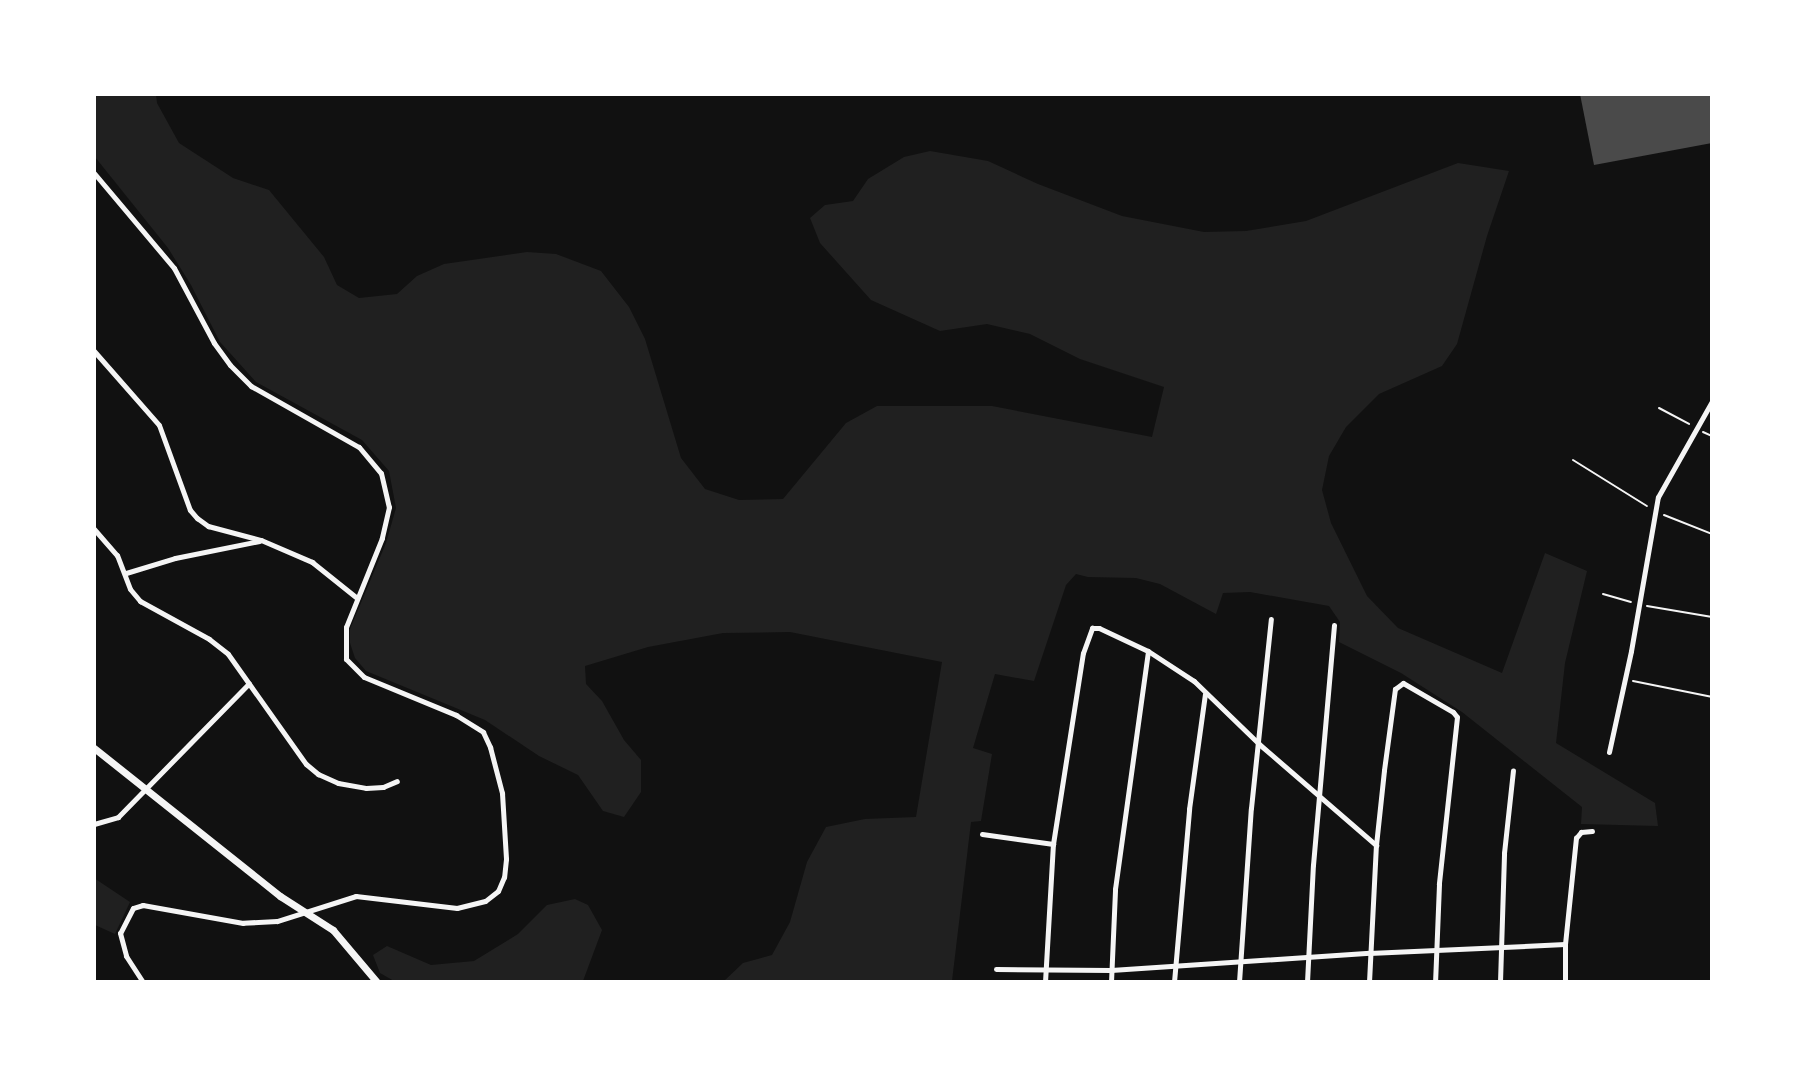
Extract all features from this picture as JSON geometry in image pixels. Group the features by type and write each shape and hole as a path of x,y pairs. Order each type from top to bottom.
{"street":[{"path":"94,173 174,268 230,365 251,386 359,447 381,473 389,507 382,538 346,627 346,659 363,677 456,715 483,732 490,747 502,793 506,859 504,877 498,891 485,901 457,908 356,897 277,921 243,923 158,906 143,905 133,908 120,933 121,943 143,982"},
{"path":"94,351 159,425 190,510 197,518 208,526 261,540 312,562 357,598"},
{"path":"1609,752 1663,485 1712,401"},
{"path":"94,529 117,555 130,589 139,601 209,639 228,653 306,764 318,774 338,783 366,788 383,787 397,781"},
{"path":"126,573 175,558 261,540"},
{"path":"1239,982 1271,619"},
{"path":"1307,982 1313,864 1321,797 1334,625"},
{"path":"1045,982 1053,844 1083,653 1092,628 1099,628 1147,651 1194,681 1259,744 1376,845"},
{"path":"1111,982 1118,862 1147,651"},
{"path":"94,824 118,817 249,683"},
{"path":"1368,982 1376,845 1392,703 1396,686 1403,683 1453,712 1457,718 1443,835 1435,982"},
{"path":"1174,982 1183,864 1205,694"},
{"path":"94,748 280,896 333,930 377,982"},
{"path":"1500,982 1504,853 1513,770"},
{"path":"1565,982 1564,944 1576,838 1581,831 1592,831"},
{"path":"982,834 1053,844"},
{"path":"996,970 1111,970 1309,956 1564,944"}],"path":[{"path":"1659,408 1712,436"},
{"path":"1573,460 1623,489 1656,513 1712,534"},
{"path":"1602,594 1638,604 1712,617"},
{"path":"1625,679 1712,697"}],"shaded area":[{"path":"94,95 156,95 157,103 179,143 233,178 269,190 324,257 337,285 359,298 397,294 417,276 444,264 527,252 556,254 601,271 629,307 645,339 681,458 705,489 739,500 783,499 846,423 877,406 992,406 1152,437 1164,387 1080,359 1030,334 987,324 940,331 871,300 820,243 810,218 825,205 853,201 868,179 904,157 930,151 988,161 1038,184 1122,216 1204,232 1246,231 1306,221 1458,163 1509,171 1487,236 1457,344 1442,366 1379,394 1346,427 1329,456 1322,490 1331,523 1367,596 1398,628 1502,673 1545,553 1587,571 1565,663 1556,743 1655,803 1658,826 1581,824 1582,807 1462,712 1401,673 1339,642 1340,622 1329,606 1250,592 1223,593 1216,614 1160,584 1136,578 1088,577 1076,574 1066,585 1034,681 995,674 973,748 992,754 981,821 971,822 952,981 724,981 743,963 772,955 790,922 807,862 826,827 865,819 916,817 942,662 790,632 723,633 648,647 585,666 586,684 602,701 624,740 641,760 641,792 624,817 603,811 578,775 539,756 485,720 366,671 355,658 350,643 350,629 386,543 396,508 389,471 362,440 256,382 220,342 191,285 168,248 95,157"},
{"path":"94,878 130,902 115,934 95,925"},
{"path":"575,899 588,905 602,930 583,981 394,981 380,973 373,955 387,946 431,965 474,961 518,934 547,905"}],"building":[{"path":"1580,94 1712,94 1712,143 1594,165"}]}
